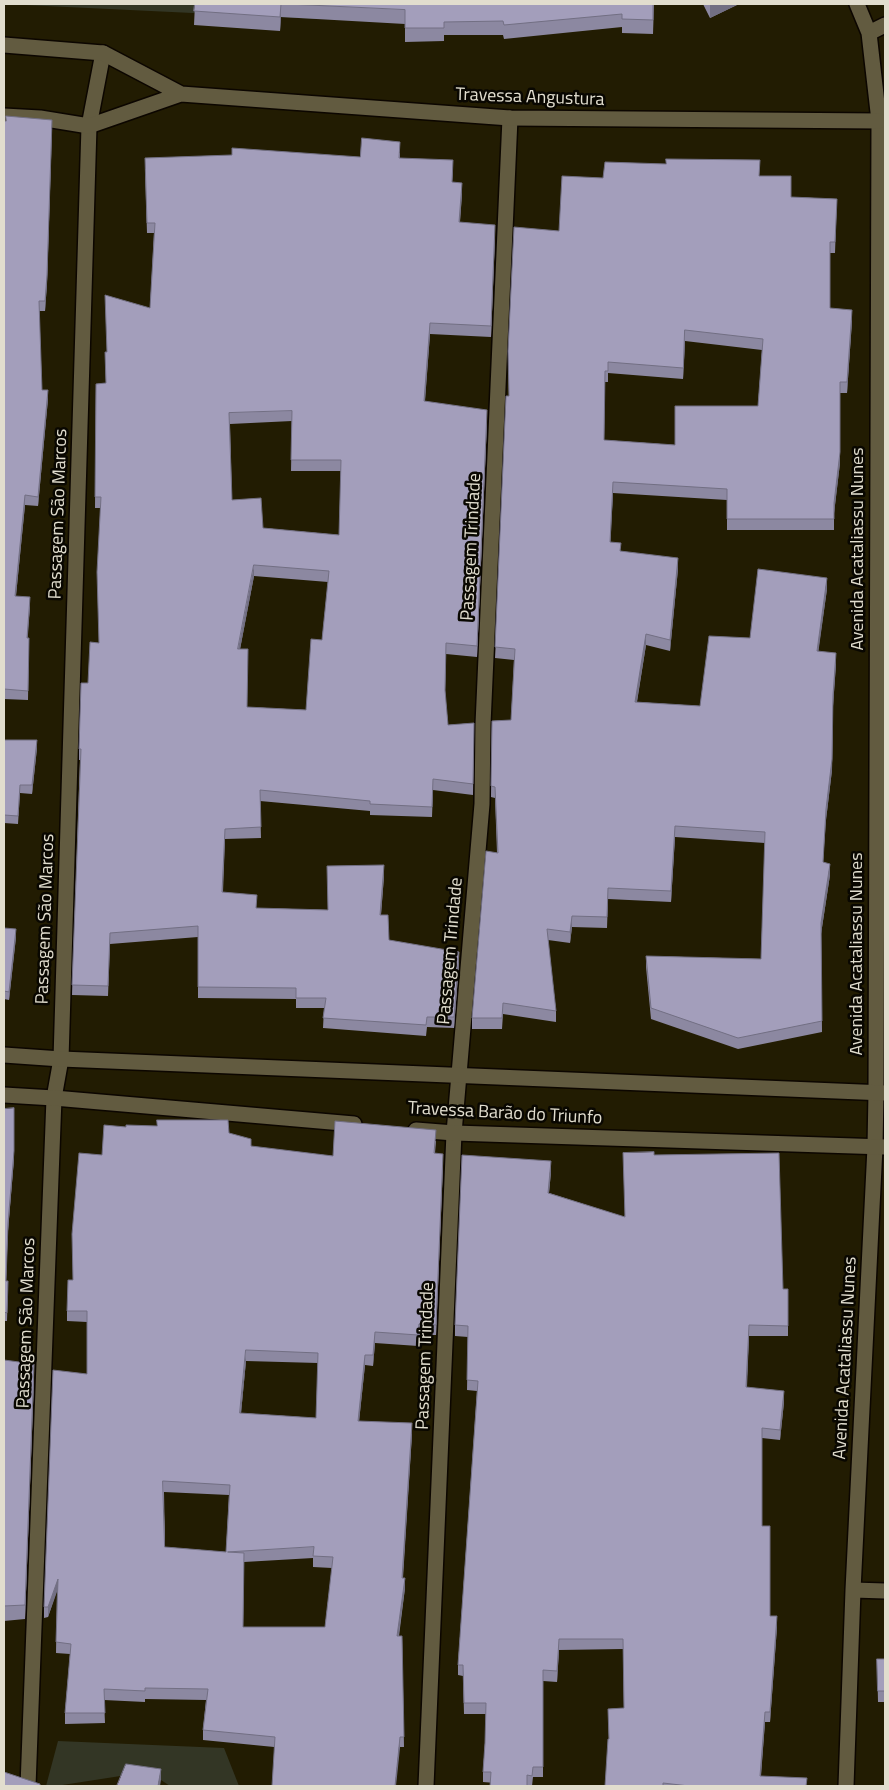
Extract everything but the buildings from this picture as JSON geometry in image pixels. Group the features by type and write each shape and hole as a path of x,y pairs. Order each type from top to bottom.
{"street":[{"name":"Avenida Acataliassu Nunes","path":"846,1786 852,1590 880,1147 881,1093 879,121 869,33 857,4"},
{"path":"869,33 885,25"},
{"name":"Travessa Angustura","path":"4,45 103,54 181,94 510,118 879,121"},
{"name":"Passagem São Marcos","path":"28,1786 54,1098 61,1059 89,126 103,54"},
{"name":"Travessa Angustura","path":"4,116 40,118 89,126 181,94"},
{"name":"Passagem Trindade","path":"426,1786 454,1133 482,804 484,714 510,118"},
{"name":"Travessa Barão do Triunfo","path":"4,1055 61,1059 881,1093"},
{"path":"4,1095 366,1125"},
{"name":"Travessa Barão do Triunfo","path":"405,1129 454,1133 880,1147"},
{"path":"852,1590 885,1591"}],"green space":[{"path":"4,4 319,4 318,19"},
{"path":"58,1741 224,1748 239,1786 170,1786 161,1780 127,1775 46,1786"}]}
